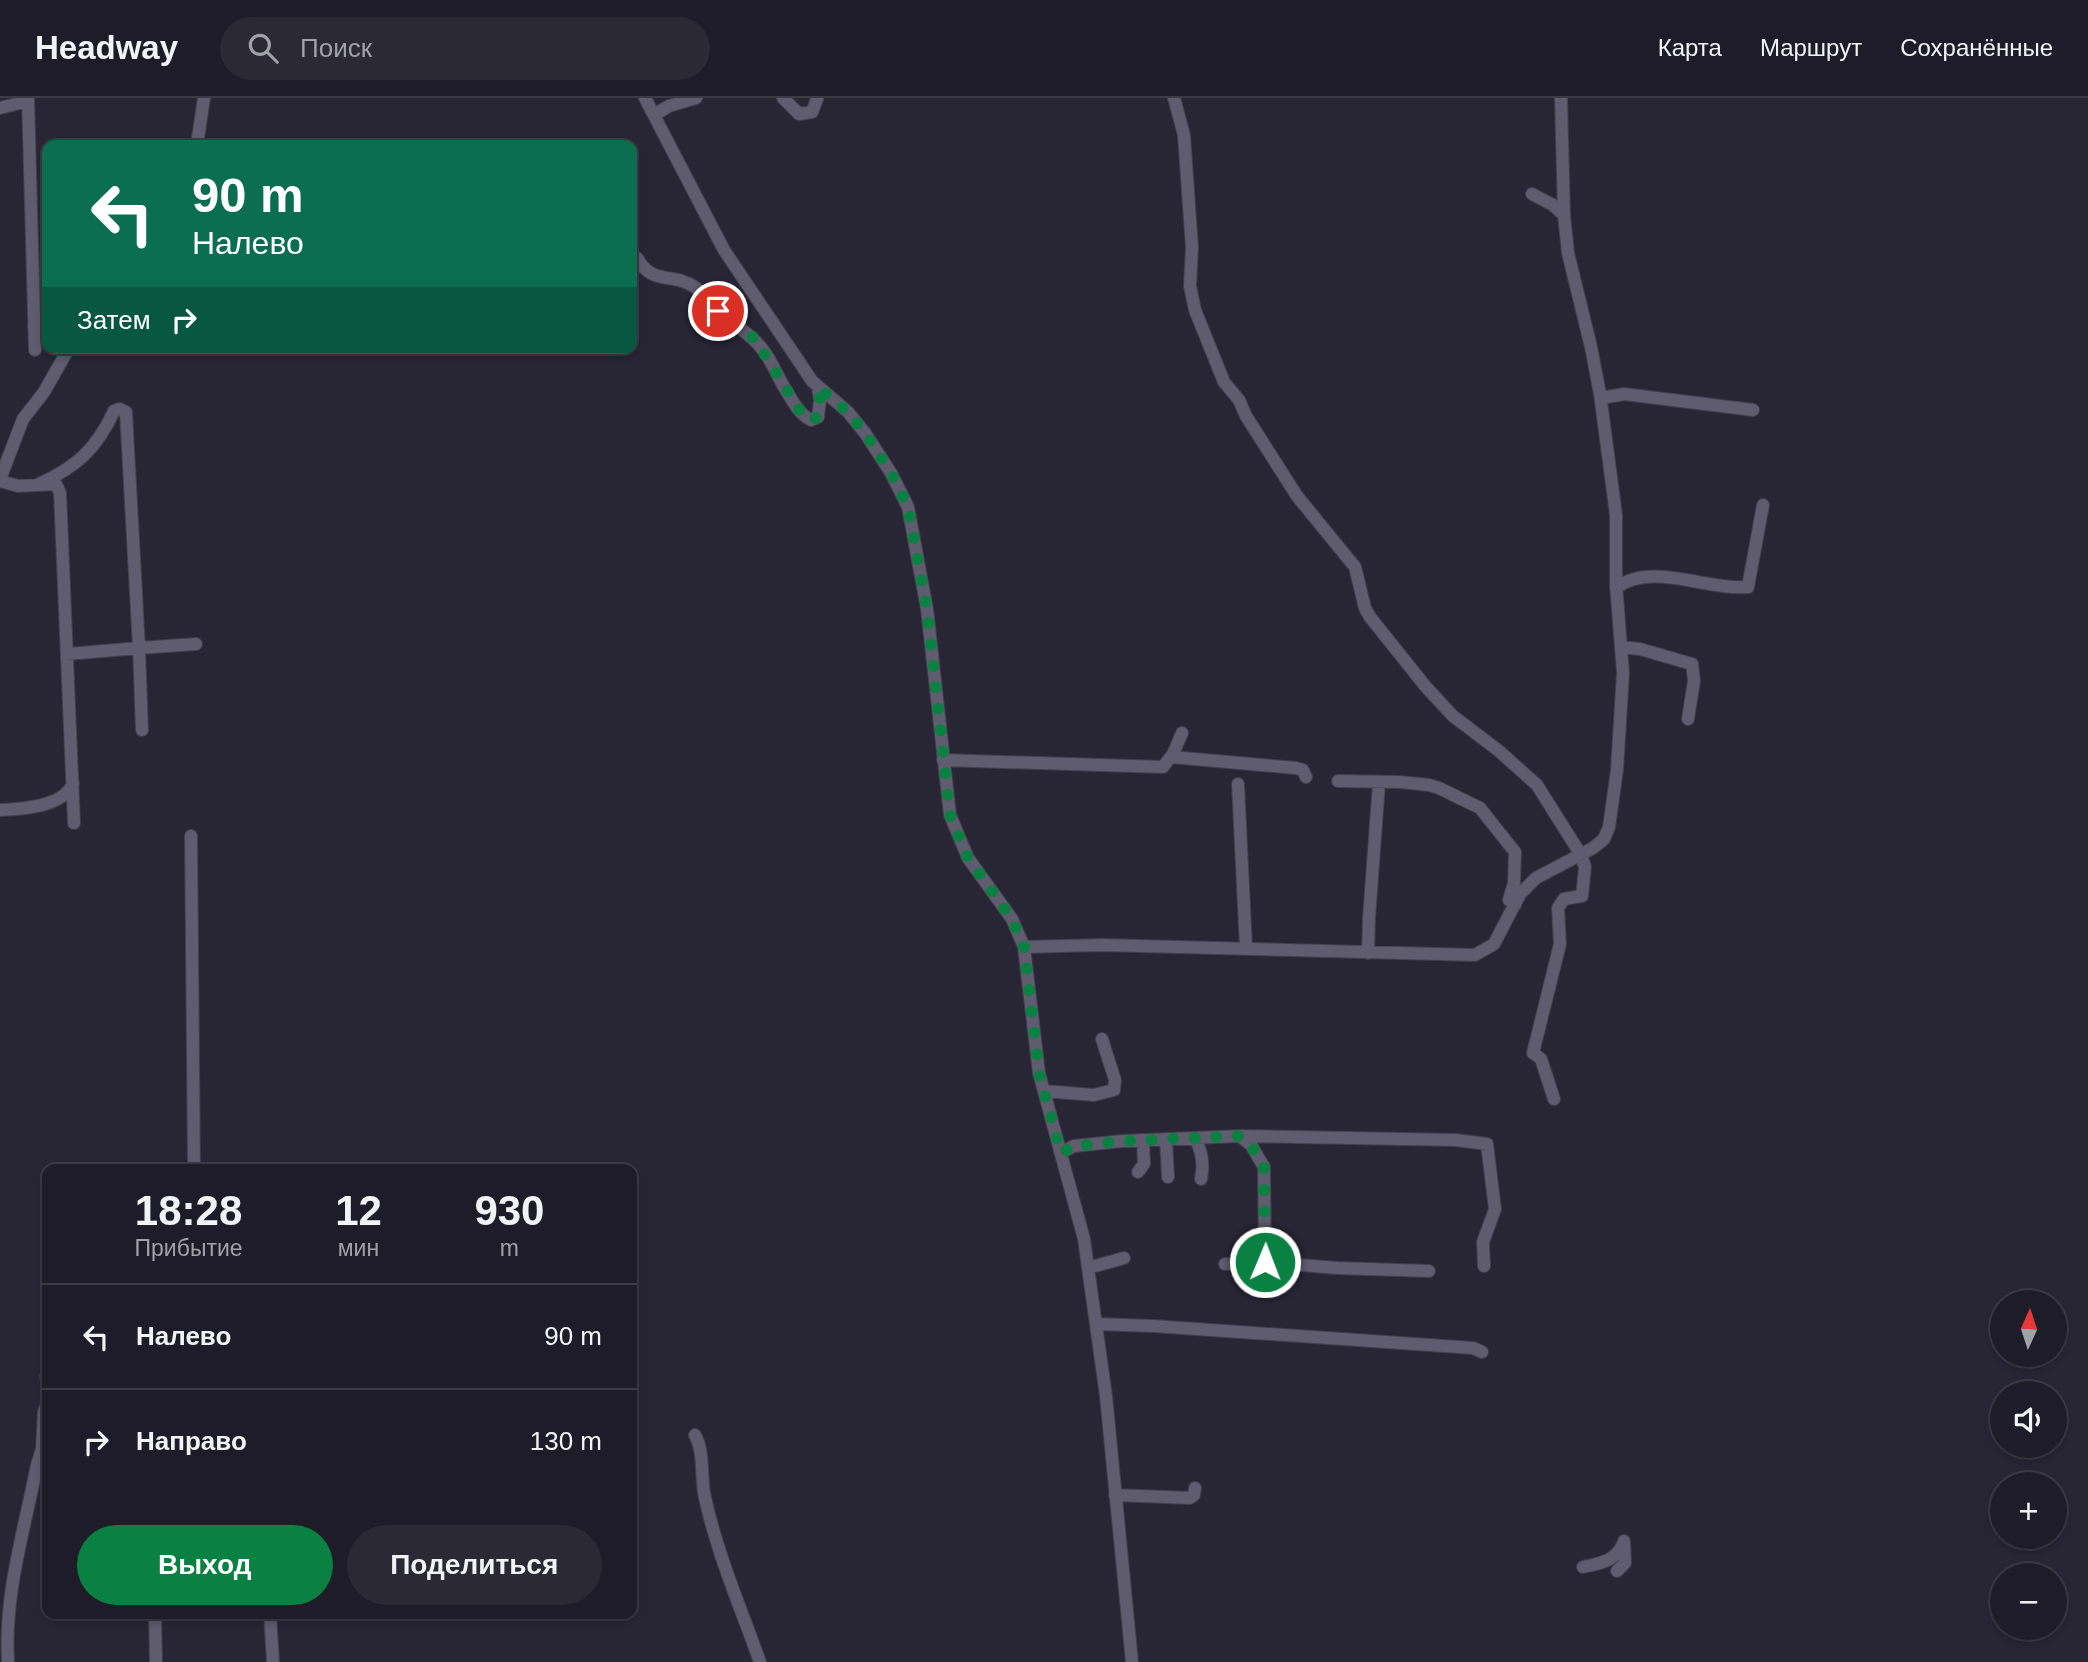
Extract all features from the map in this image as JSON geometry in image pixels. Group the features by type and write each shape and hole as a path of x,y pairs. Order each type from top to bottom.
{"street":[{"path":"198,140 205,98"},
{"path":"645,98 724,250 818,387 848,412 865,433 891,473 908,507 927,609 950,815 968,858 1012,919 1024,947 1035,1050 1080,1218 1097,1324 1132,1662"},
{"path":"654,115 669,106 696,98"},
{"path":"783,98 799,114 813,112 817,99"},
{"path":"1174,98 1184,135 1192,248 1190,286 1195,310 1224,382 1239,400 1246,416 1297,496 1355,567 1365,608 1370,617 1453,716 1499,751 1537,785 1581,855 1585,867 1582,896 1564,899 1558,908 1560,944 1533,1053 1542,1059 1554,1099"},
{"path":"1024,947 1102,945 1475,955 1494,944 1520,894 1536,878 1593,849 1604,839 1609,827 1622,715 1621,647 1616,587 1616,515 1601,398 1568,253 1564,215 1561,98"},
{"path":"0,109 28,101 35,350"},
{"path":"1532,194 1553,205 1564,215"},
{"path":"637,258 641,266 654,277 687,282 729,320 755,339 793,402 804,417 811,420 818,417 818,387"},
{"path":"34,326 42,329"},
{"path":"66,354 44,392 23,419 0,480 18,486 56,484 60,493 74,824"},
{"path":"1601,398 1624,394 1753,410"},
{"path":"39,484 64,471 90,451 114,411 120,409 126,412 142,730"},
{"path":"1616,587 1632,578 1659,577 1748,587 1763,505"},
{"path":"66,654 196,644"},
{"path":"1621,647 1640,649 1692,664 1694,681 1688,719"},
{"path":"943,760 1163,767 1171,757 1182,733"},
{"path":"1171,757 1296,768 1303,770 1306,777"},
{"path":"1338,781 1429,785 1480,808 1515,852 1514,883 1509,900 1515,905"},
{"path":"0,810 13,810 57,800 68,793 73,783"},
{"path":"1368,953 1378,783"},
{"path":"1238,784 1246,948"},
{"path":"191,836 194,1164"},
{"path":"1044,1091 1094,1095 1114,1090 1115,1080 1102,1039"},
{"path":"1061,1153 1074,1146 1240,1136 1456,1140 1487,1144 1494,1209 1483,1242 1484,1266"},
{"path":"1240,1136 1251,1145 1264,1167 1265,1262"},
{"path":"1195,1138 1202,1160 1201,1180"},
{"path":"1166,1139 1168,1177"},
{"path":"1138,1172 1144,1164 1143,1140"},
{"path":"1088,1268 1124,1258"},
{"path":"1225,1264 1265,1262 1429,1271"},
{"path":"1097,1324 1351,1339 1473,1348 1482,1352"},
{"path":"695,1435 704,1493 720,1553 760,1662"},
{"path":"8,1662 7,1624 12,1574 42,1463"},
{"path":"1115,1495 1190,1499 1195,1488"},
{"path":"1583,1567 1608,1561 1615,1556 1624,1541 1625,1563 1617,1572"},
{"path":"155,1619 156,1662"},
{"path":"270,1619 273,1662"}],"route":[{"path":"718,311 755,339 804,417 811,420 818,417 818,387 848,412 891,473 908,507 927,609 950,815 968,858 1012,919 1024,947 1039,1073 1061,1153 1074,1146 1122,1141 1240,1136 1251,1145 1264,1167 1265,1262"}]}
